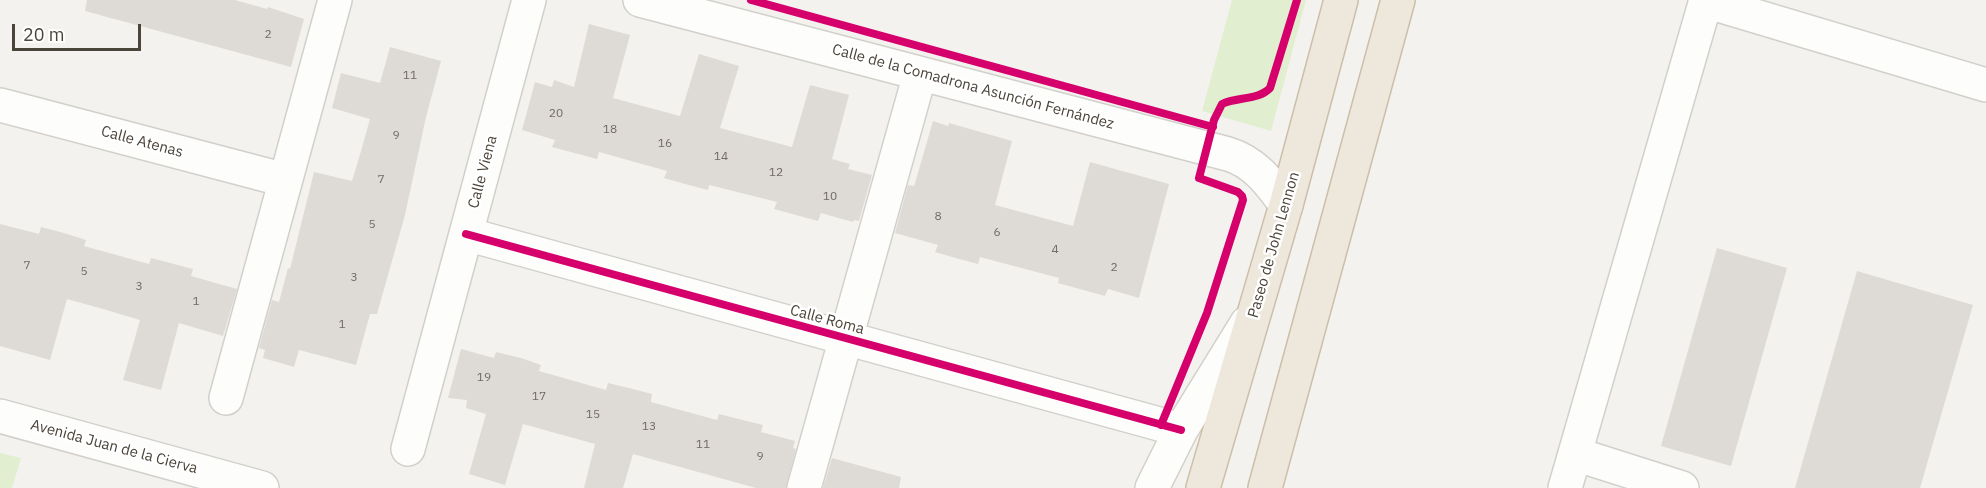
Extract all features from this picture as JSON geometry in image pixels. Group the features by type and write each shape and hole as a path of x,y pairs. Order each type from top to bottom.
{"highway":[{"name":"Paseo de John Lennon","path":"1203,488 1286,205 1341,0"},
{"path":"1265,488 1398,0"}],"street":[{"path":"226,398 335,0"},
{"name":"Calle Viena","path":"408,449 529,0"},
{"name":"Calle de la Comadrona Asunción Fernández","path":"640,0 1238,157 1265,178 1286,205"},
{"path":"1565,488 1705,1 1986,85"},
{"path":"804,488 920,74"},
{"name":"Calle Atenas","path":"0,105 285,180"},
{"name":"Calle Roma","path":"466,234 1181,430"},
{"path":"1152,488 1181,430 1257,306"},
{"name":"Avenida Juan de la Cierva","path":"0,416 205,480 262,488"},
{"path":"1575,454 1682,488"}],"green space":[{"path":"1232,0 1306,0 1271,131 1202,111"},
{"path":"0,453 21,458 12,488 0,488"}],"building":[{"path":"87,0 235,0 267,9 268,7 304,19 291,67 85,11"},
{"path":"589,24 630,35 613,98 680,116 699,54 739,66 720,128 792,147 810,85 849,95 832,159 850,164 848,169 872,175 859,221 854,220 853,222 821,213 818,221 774,209 777,202 709,185 708,190 685,184 664,178 667,171 599,152 597,159 552,147 555,140 522,130 535,82 552,87 554,80 574,87"},
{"path":"390,47 441,61 426,117 405,215 377,314 370,314 356,365 299,350 294,367 263,358 265,350 259,348 272,300 279,302 288,268 290,269 314,172 352,181 370,119 332,108 341,73 380,83"},
{"path":"933,121 948,126 949,123 1012,141 995,205 1073,226 1090,162 1169,184 1139,298 1108,289 1105,296 1058,283 1059,278 980,257 978,264 959,259 935,252 938,245 895,233 908,185 914,186"},
{"path":"0,224 39,234 41,227 64,233 86,240 84,246 149,264 151,258 193,269 191,276 237,289 223,336 179,323 161,390 123,380 140,320 67,299 50,360 0,346"},
{"path":"1717,248 1787,268 1731,466 1661,446"},
{"path":"1857,271 1973,305 1920,488 1795,488"},
{"path":"461,349 494,358 496,352 521,358 541,365 539,371 606,390 608,383 652,394 651,402 717,420 719,414 763,425 761,432 795,441 793,448 796,449 786,488 756,488 633,454 623,488 584,488 595,444 523,424 505,485 469,474 486,414 466,408 467,400 448,398"},
{"path":"832,458 901,477 899,488 823,488"}],"cycle path":[{"path":"751,0 1213,127"},
{"path":"1161,425 1207,313 1243,200 1238,192 1199,178 1214,120 1222,104 1260,95 1270,88 1297,0"},
{"path":"466,234 1181,430"}]}
